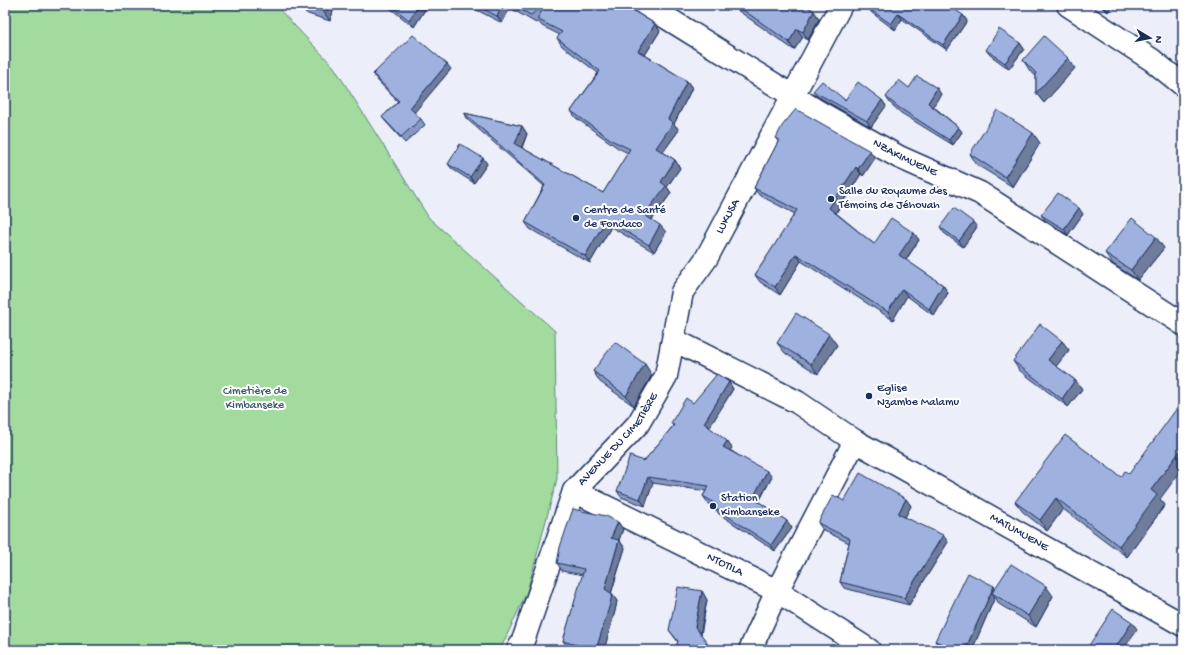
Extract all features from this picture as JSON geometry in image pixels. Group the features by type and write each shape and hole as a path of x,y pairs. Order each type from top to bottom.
{"street":[{"name":"NZAKIMUENE","path":"646,5 793,97 899,157 980,193 1183,324"},
{"name":"LUKUSA","path":"674,340 682,292 706,259 841,5"},
{"path":"1068,5 1152,60 1183,85"},
{"name":"MATUMUENE","path":"674,340 797,402 855,441 1183,625"},
{"name":"AVENUE DU CIMETIÈRE","path":"518,650 524,638 574,492 638,424 666,376 674,340"},
{"path":"750,650 777,591 855,441"},
{"name":"NTOTILA","path":"574,492 777,591 869,650"}],"green space":[{"name":"Cimetière de Kimbanseke","path":"5,5 275,5 334,67 429,218 555,331 557,479 527,592 500,650 5,650"}],"building":[{"path":"304,5 325,5 323,11"},
{"path":"390,5 419,5 409,20"},
{"path":"476,5 503,5 497,16"},
{"path":"512,5 624,5 655,24 638,51 687,81 668,119 673,123 656,148 675,160 661,182 666,186 644,215 660,225 649,245 606,220 585,256 525,222 545,185 464,113 522,126 515,144 603,193 630,149 613,141 571,111 600,71 557,38 562,32 537,19 543,9 541,7 531,15"},
{"path":"736,5 805,5 814,11 803,32 797,29 789,42"},
{"path":"870,5 948,5 963,15 943,45 898,14 891,24 868,8"},
{"path":"999,29 1020,43 1005,63 986,50"},
{"path":"413,35 447,64 410,108 421,119 401,137 382,117 399,101 373,74"},
{"path":"1044,36 1068,58 1036,93 1036,73 1023,60"},
{"path":"917,76 937,88 928,103 958,127 949,140 898,107 886,97 899,80 909,88"},
{"path":"822,81 845,100 858,82 882,100 867,121 813,91"},
{"path":"796,109 870,151 858,169 856,167 829,208 874,244 891,218 914,233 899,255 943,285 929,309 902,289 888,312 796,254 775,287 755,275 797,210 754,188 779,140 776,138 782,126"},
{"path":"997,110 1033,133 1005,177 970,154"},
{"path":"460,144 483,158 470,177 448,164"},
{"path":"1058,193 1079,208 1064,229 1041,215"},
{"path":"954,208 973,222 959,241 940,227"},
{"path":"1132,218 1156,237 1131,270 1105,253"},
{"path":"796,313 829,334 811,364 777,343"},
{"path":"1040,324 1062,341 1048,360 1075,380 1062,399 1013,361"},
{"path":"615,342 645,364 626,396 593,371"},
{"path":"717,374 729,382 704,423 727,441 723,447 767,471 753,498 787,521 771,545 714,507 716,504 703,496 709,486 648,477 640,499 617,491 630,456 644,461 674,425 671,423 686,398 693,403"},
{"path":"1183,400 1183,447 1151,490 1157,495 1119,546 1056,498 1040,520 1015,502 1065,435 1121,477 1125,471 1129,474"},
{"path":"860,473 906,499 898,514 943,535 904,598 840,582 850,539 818,523 833,495 844,501"},
{"path":"573,509 606,516 618,522 611,538 619,540 605,589 612,594 596,650 563,641 584,569 557,563 560,547"},
{"path":"1011,564 1046,586 1028,616 992,593"},
{"path":"968,573 994,586 965,650 957,650 935,641"},
{"path":"678,587 702,591 695,627 707,642 697,650 675,650 678,641 669,630"},
{"path":"1113,609 1132,622 1114,650 1086,650"}],"place":[{"name":"Salle du Royaume des Témoins de Jéhovah","path":"831,199"},
{"name":"Centre de Santé de Fondaco","path":"576,218"},
{"name":"Eglise Nzambe Malamu","path":"869,396"},
{"name":"Station Kimbanseke","path":"713,506"}]}
